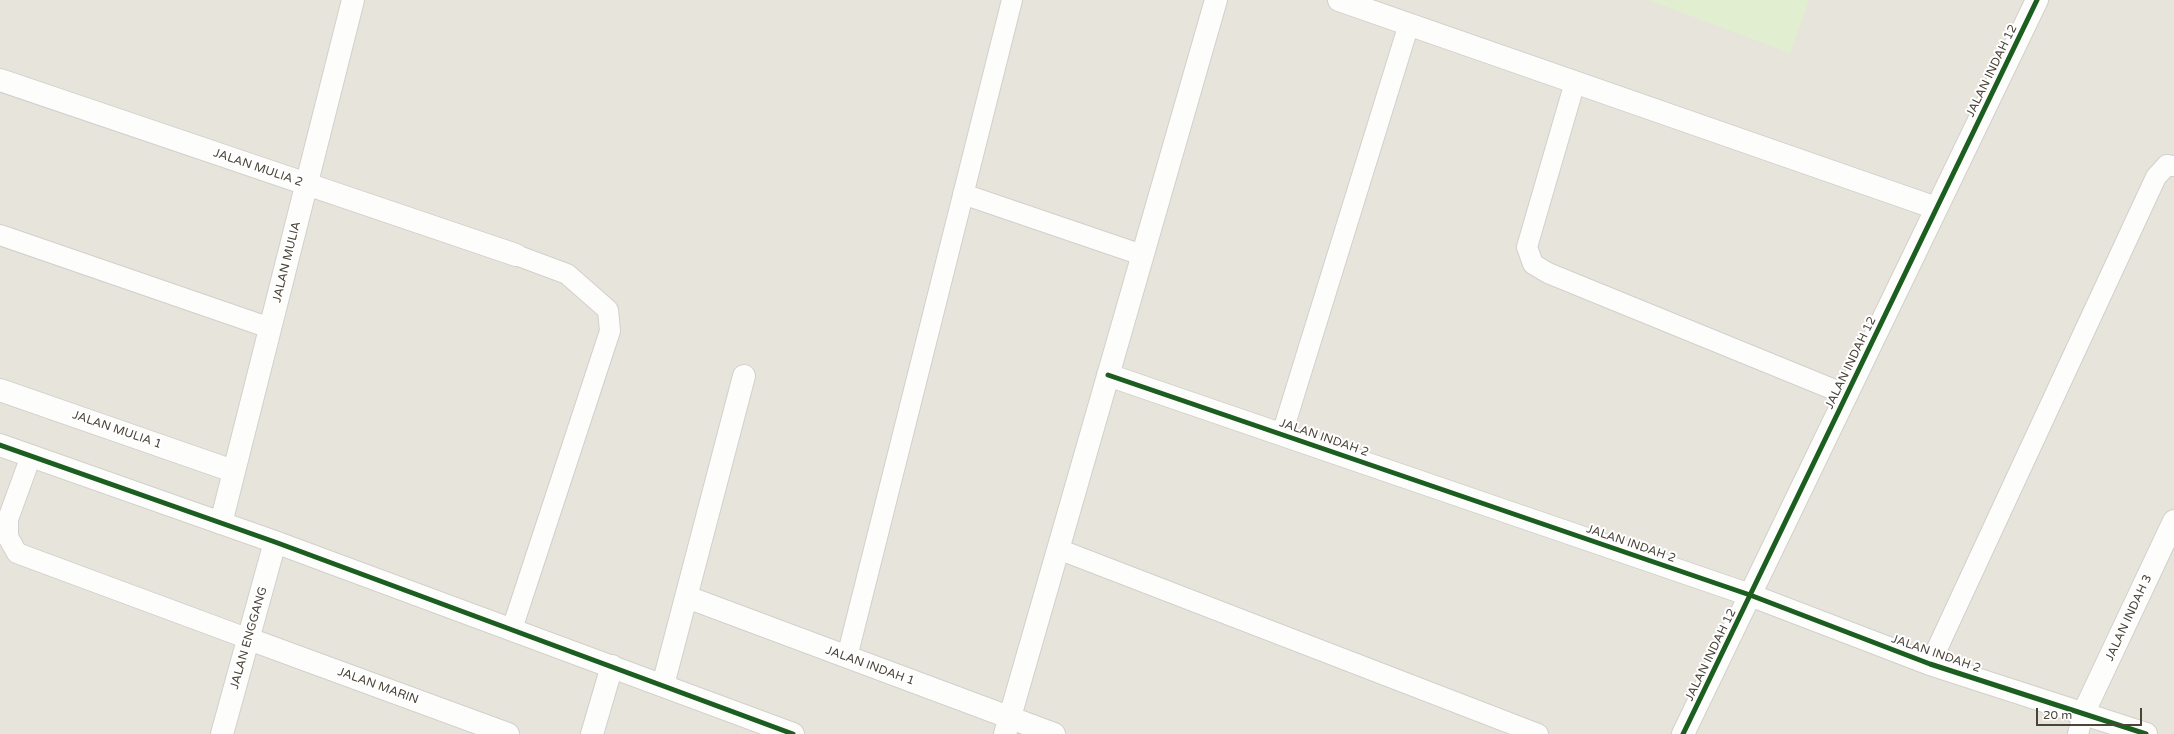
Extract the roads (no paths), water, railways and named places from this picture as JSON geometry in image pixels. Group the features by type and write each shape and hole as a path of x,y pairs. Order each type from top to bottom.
{"street":[{"name":"JALAN MULIA","path":"221,523 353,0"},
{"path":"1007,726 1216,0"},
{"path":"1339,0 1936,208"},
{"name":"JALAN INDAH 12","path":"1683,734 2037,0"},
{"name":"JALAN MULIA 2","path":"0,80 516,255"},
{"name":"JALAN INDAH 2","path":"1108,375 1750,595 2081,724 2146,734"},
{"path":"664,685 744,376"},
{"name":"JALAN MULIA 1","path":"0,390 234,471"},
{"path":"0,445 276,542 793,734"},
{"name":"JALAN INDAH 3","path":"2081,724 2169,545 2174,522"},
{"name":"JALAN ENGGANG","path":"222,734 276,542"},
{"name":"JALAN INDAH 1","path":"687,597 847,657 1007,726 1054,734"},
{"name":"JALAN MARIN","path":"249,639 508,734"},
{"path":"592,734 612,666"}],"lane":[{"path":"847,657 1012,0"},
{"path":"1282,434 1409,24"},
{"path":"1575,82 1527,246 1533,264 1548,273 1847,395"},
{"path":"1930,664 2156,177 2167,166 2174,166"},
{"path":"963,194 1142,255"},
{"path":"0,235 270,328"},
{"path":"512,630 610,331 608,310 567,274 516,255"},
{"path":"31,456 8,519 8,537 17,553 249,639"},
{"path":"1058,549 1538,734"}]}
